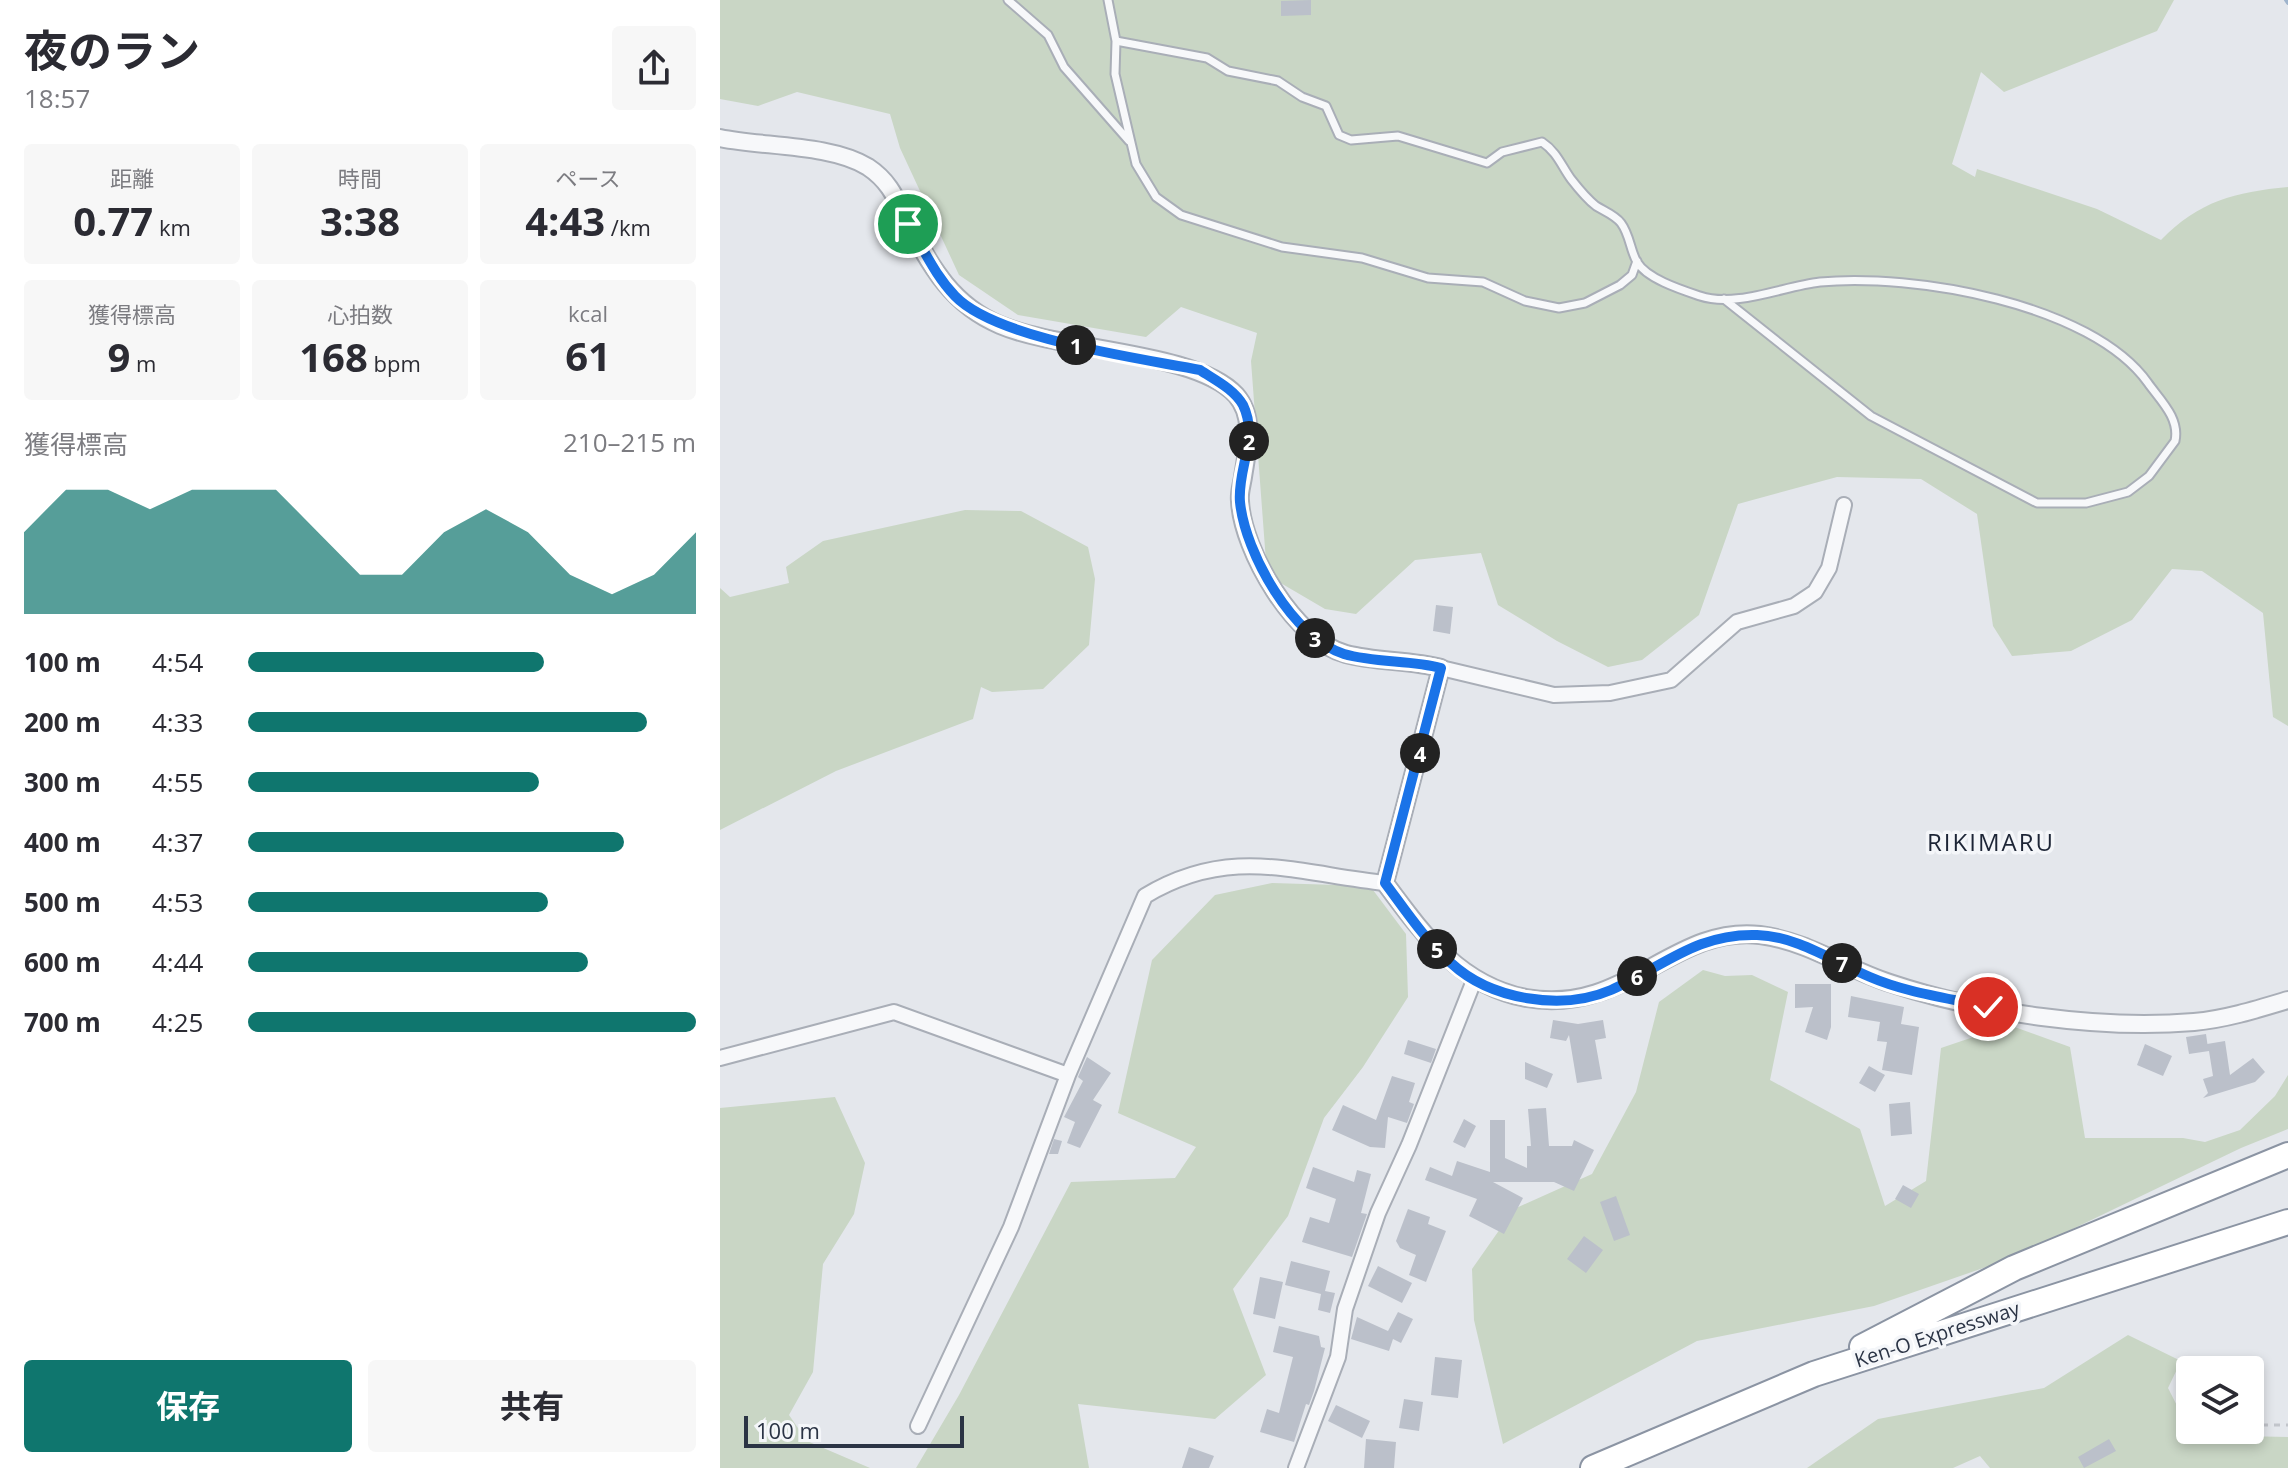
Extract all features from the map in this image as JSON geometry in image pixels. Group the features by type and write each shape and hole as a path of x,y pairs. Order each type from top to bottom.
{"highway":[{"path":"1814,1374 2014,1268 2288,1155"},
{"name":"Ken-O Expressway","path":"1593,1468 1814,1374 2288,1222"},
{"path":"2066,1293 2288,1238"}],"street":[{"path":"720,138 820,153 866,166 887,181 931,267 943,283 958,299 1001,326 1200,370 1225,386 1243,405 1246,417 1249,447 1240,500 1246,527 1277,594 1294,618 1311,636 1344,654 1441,668 1554,695 1610,693 1671,680 1737,622 1794,606 1815,592 1829,568 1844,505"},
{"path":"1385,883 1441,668"},
{"path":"918,1426 1011,1227 1068,1075 1145,896 1197,870 1237,864 1385,883 1446,959 1475,978 1525,997 1571,1002 1611,990 1703,940 1757,935 1793,942 1871,977 1913,991 2067,1018 2138,1025 2197,1022 2288,1000"},
{"path":"1296,1468 1338,1357 1345,1309 1378,1213 1409,1145 1475,978"},
{"path":"720,1058 894,1012 1068,1075"}],"lane":[{"path":"1008,0 1048,35 1064,67 1131,143"},
{"path":"1108,0 1116,41 1115,74 1136,164 1156,197 1181,215 1282,247 1362,258 1428,278 1483,282 1525,301 1559,308 1585,303 1620,285 1632,275 1637,261"},
{"path":"1116,41 1207,58 1228,71 1278,81 1302,97 1326,106 1339,135 1351,140 1398,136 1487,163 1502,152 1542,142 1555,151 1570,177 1592,203 1619,220 1645,272 1703,297 1724,299 1824,282 1863,282 1940,288 2009,302 2079,331 2124,359 2143,376 2173,418 2175,441 2149,476 2128,492 2078,504 2037,503 1871,416 1724,299"}],"path":[{"path":"2264,1425 2288,1425"}],"green space":[{"path":"720,0 2174,0 2157,31 2004,92 1981,72 1952,164 1975,177 1977,169 2097,209 2161,240 2204,207 2251,192 2288,187 2288,726 2273,717 2263,613 2202,571 2172,569 2132,620 2071,651 2012,656 1993,626 1977,514 1921,479 1837,477 1738,504 1699,615 1642,660 1608,667 1498,605 1481,553 1415,560 1356,614 1325,609 1267,575 1251,361 1257,333 1181,307 1146,337 1018,315 959,275 900,148 890,114 797,92 758,106 720,99"},
{"path":"965,510 1021,511 1088,547 1095,579 1089,645 1043,689 992,692 981,687 973,719 836,771 720,830 720,588 730,597 789,583 786,567 823,541"},
{"path":"1272,883 1370,886 1406,934 1408,997 1363,1067 1324,1118 1288,1216 1233,1289 1266,1375 1215,1419 1078,1404 1089,1468 916,1468 959,1395 1071,1182 1175,1178 1196,1147 1118,1113 1152,960 1215,895"},
{"path":"1703,970 1725,976 1752,975 1788,992 1770,1080 1860,1129 1885,1206 1926,1181 1941,1048 2009,1025 2070,1047 2085,1138 2183,1138 2205,1142 2240,1130 2275,1096 2288,1075 2288,1129 2241,1148 2012,1258 1874,1306 1697,1341 1503,1444 1474,1320 1472,1269 1514,1209 1592,1174 1636,1092 1659,1002"},
{"path":"835,1097 865,1163 854,1214 823,1264 813,1372 789,1415 807,1441 870,1468 720,1468 720,1108"},
{"path":"2128,1335 2176,1359 2176,1371 2168,1388 2176,1404 2176,1444 2264,1444 2264,1436 2288,1437 2288,1468 1990,1468 1980,1456 1953,1468 1807,1468 1878,1419 2044,1388"}],"building":[{"path":"1311,0 1311,15 1281,16 1281,1"},
{"path":"1436,605 1453,607 1450,634 1433,631"},
{"path":"1795,984 1831,984 1831,1027 1827,1040 1805,1032 1813,1007 1795,1008"},
{"path":"1851,996 1904,1007 1901,1024 1919,1027 1912,1075 1882,1070 1887,1042 1877,1041 1880,1022 1848,1017"},
{"path":"1553,1020 1578,1024 1603,1020 1606,1038 1595,1040 1602,1079 1577,1083 1569,1035 1566,1041 1550,1038"},
{"path":"2206,1034 2207,1044 2225,1041 2230,1075 2253,1058 2265,1072 2255,1082 2203,1098 2208,1093 2203,1079 2213,1076 2209,1051 2189,1054 2186,1037"},
{"path":"1408,1040 1436,1049 1431,1063 1404,1054"},
{"path":"2145,1044 2172,1056 2163,1076 2137,1065"},
{"path":"1087,1057 1111,1073 1093,1100 1102,1105 1080,1148 1067,1143 1075,1122 1064,1117 1083,1081 1078,1077"},
{"path":"1525,1062 1553,1074 1547,1088 1525,1079"},
{"path":"1869,1066 1885,1075 1875,1092 1859,1083"},
{"path":"1392,1076 1415,1083 1409,1102 1414,1104 1407,1123 1388,1117 1385,1148 1370,1147 1332,1130 1343,1105 1376,1120"},
{"path":"1910,1102 1912,1134 1891,1136 1889,1104"},
{"path":"1546,1108 1549,1146 1572,1146 1574,1140 1594,1150 1574,1191 1554,1182 1493,1182 1523,1198 1504,1234 1469,1216 1477,1199 1425,1180 1430,1167 1452,1176 1457,1161 1490,1172 1490,1120 1505,1120 1505,1158 1527,1168 1527,1146 1531,1146 1528,1109"},
{"path":"1464,1119 1476,1126 1465,1148 1453,1142"},
{"path":"1054,1139 1062,1141 1058,1154 1049,1154"},
{"path":"1313,1167 1354,1182 1357,1170 1371,1174 1361,1213 1367,1214 1352,1257 1302,1242 1310,1217 1329,1223 1336,1199 1306,1188"},
{"path":"1903,1185 1919,1194 1911,1208 1895,1199"},
{"path":"1616,1196 1630,1235 1614,1241 1600,1202"},
{"path":"1408,1209 1430,1217 1428,1224 1446,1231 1426,1282 1409,1275 1416,1255 1400,1248 1396,1241"},
{"path":"1584,1236 1603,1250 1586,1273 1567,1259"},
{"path":"1291,1261 1330,1271 1325,1291 1335,1293 1330,1313 1318,1310 1321,1294 1285,1285"},
{"path":"1378,1266 1412,1283 1402,1303 1368,1286"},
{"path":"1260,1277 1283,1282 1275,1319 1253,1314"},
{"path":"1398,1312 1413,1319 1401,1343 1393,1339 1389,1351 1351,1339 1357,1317 1388,1331"},
{"path":"1279,1326 1319,1336 1321,1347 1325,1348 1314,1391 1309,1405 1306,1404 1294,1442 1260,1432 1267,1409 1279,1413 1293,1357 1273,1352"},
{"path":"1435,1357 1462,1360 1458,1398 1431,1395"},
{"path":"1404,1399 1423,1402 1419,1431 1399,1428"},
{"path":"1336,1405 1370,1421 1362,1438 1328,1421"},
{"path":"1366,1439 1396,1442 1394,1468 1364,1468"},
{"path":"2109,1439 2116,1451 2084,1468 2078,1457"},
{"path":"1189,1447 1214,1456 1209,1468 1182,1468"}],"district":[{"name":"RIKIMARU","path":"1991,841"}],"route":[{"path":"908,224 943,283 958,299 1001,326 1087,348 1200,370 1225,386 1243,405 1249,432 1240,500 1246,527 1277,594 1294,618 1311,636 1344,654 1441,668 1385,883 1425,936 1453,966 1491,986 1525,997 1571,1002 1611,990 1703,940 1757,935 1793,942 1871,977 1913,991 1988,1007"}]}
